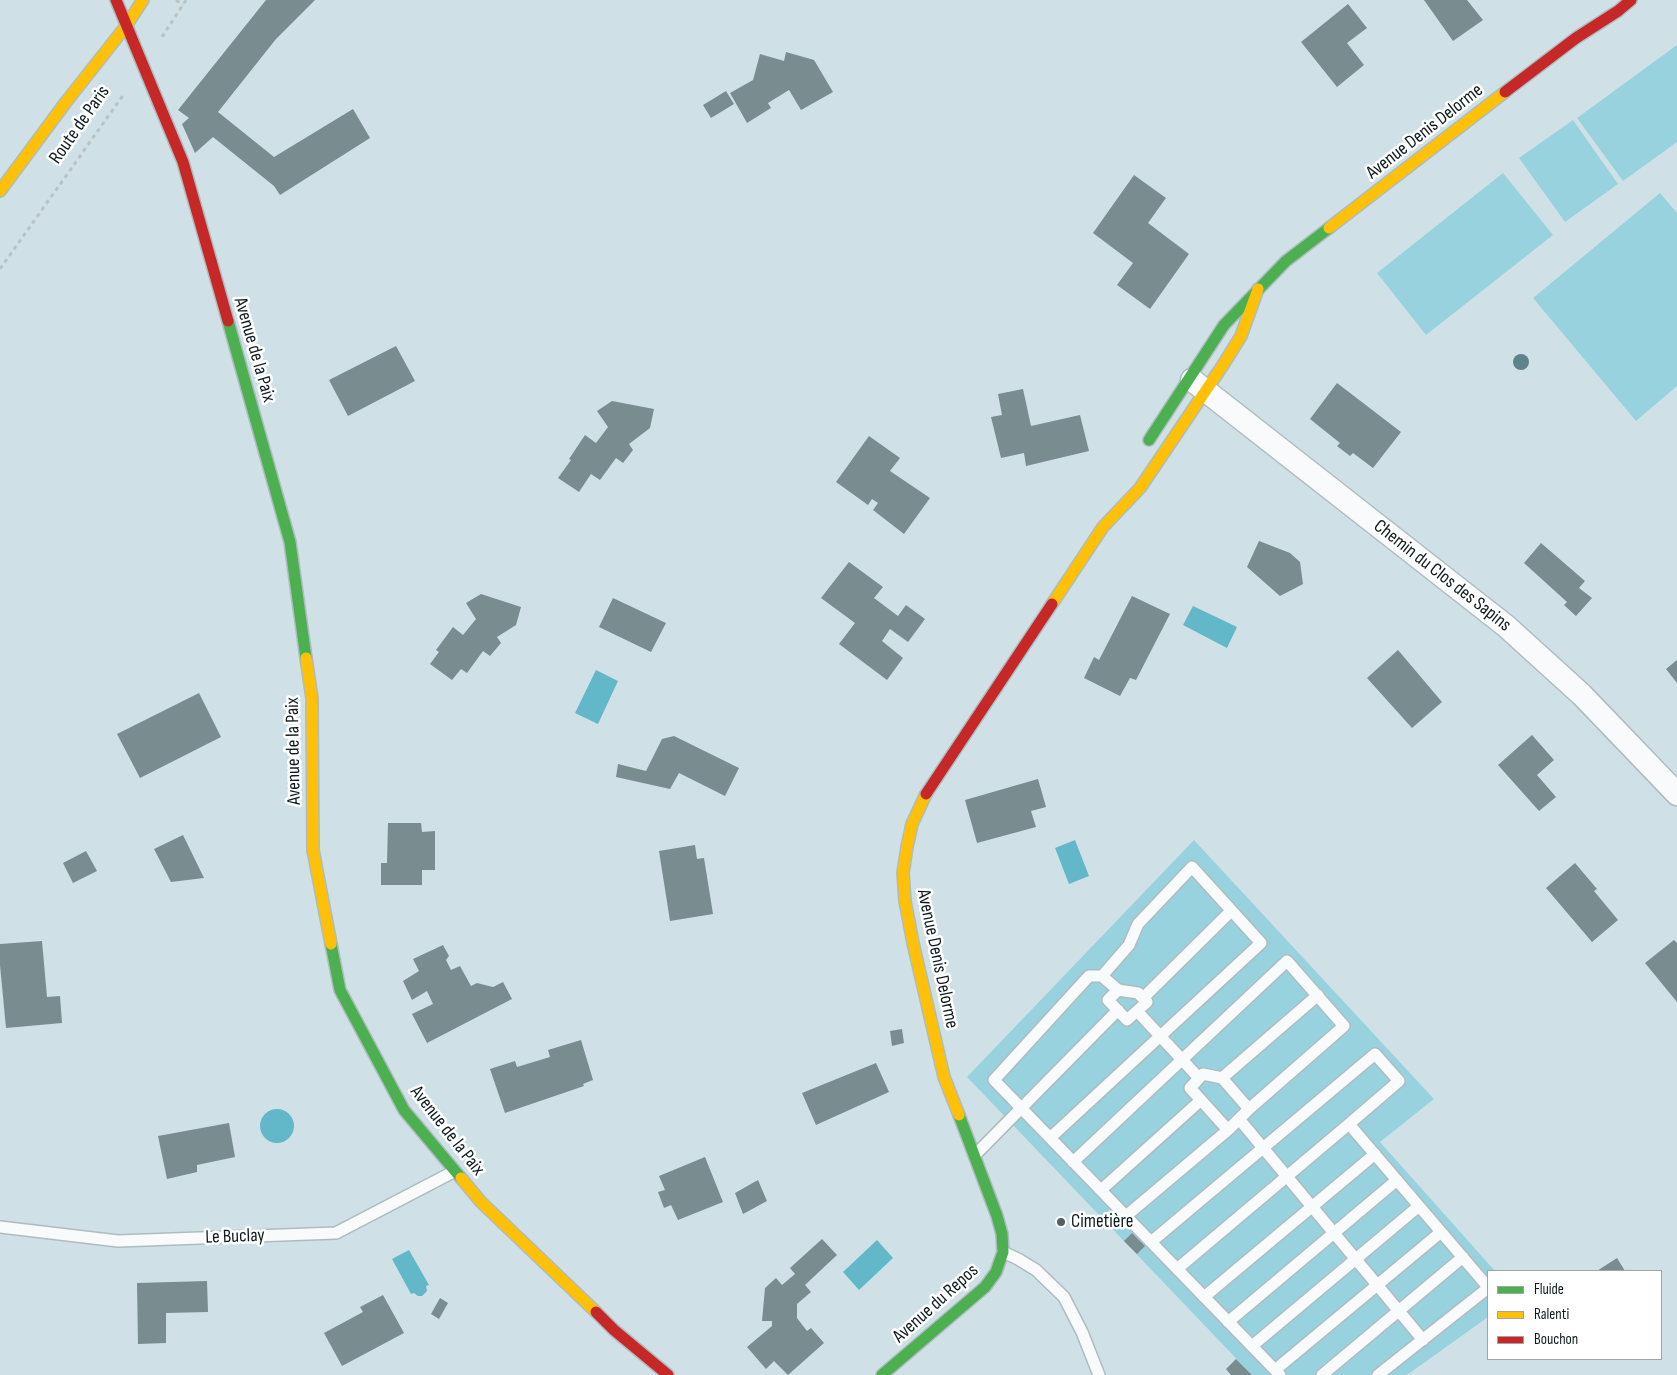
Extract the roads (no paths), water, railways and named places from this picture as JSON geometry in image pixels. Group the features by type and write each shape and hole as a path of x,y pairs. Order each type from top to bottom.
{"street":[{"name":"Avenue de la Paix","path":"116,0 183,162 290,542 312,698 313,850 340,990 404,1110 481,1202 614,1330 668,1375"},
{"name":"Route de Paris","path":"0,190 126,26 143,0"},
{"name":"Avenue Denis Delorme","path":"1003,1252 998,1216 944,1077 912,943 905,901 903,873 912,824 930,787 1103,527 1140,488 1197,384 1224,325 1286,261 1576,38 1619,10 1630,0"},
{"name":"Avenue Denis Delorme","path":"1619,10 1642,2"},
{"name":"Avenue Denis Delorme","path":"1144,448 1197,384 1241,336 1258,289"},
{"name":"Chemin du Clos des Sapins","path":"1197,384 1506,626 1582,695 1677,794"},
{"name":"Avenue Denis Delorme","path":"1103,527 1117,495"},
{"name":"Avenue du Repos","path":"882,1375 984,1287 996,1272 1003,1252"}],"lane":[{"path":"1050,1138 1261,944 1192,867 1138,924 1129,945 1102,976"},
{"path":"1143,998 1231,911"},
{"path":"1073,1162 1287,961 1344,1026 1249,1109 1228,1130 1126,1216"},
{"path":"1118,990 1108,1000 1127,1020 1147,1002 1138,993 1118,990 1102,976 1089,976 994,1080 1277,1373 1441,1232"},
{"path":"1222,1078 1318,995"},
{"path":"975,1156 1118,1010"},
{"path":"1137,1011 1199,1078"},
{"path":"1150,1242 1374,1054 1399,1081 1177,1269"},
{"path":"1228,1130 1190,1088 1203,1074 1222,1078 1249,1109"},
{"path":"1101,1190 1201,1100"},
{"path":"1240,1119 1423,1340"},
{"path":"1349,1124 1487,1287"},
{"path":"1204,1297 1375,1154"},
{"name":"Le Buclay","path":"0,1228 118,1241 336,1233 455,1171"},
{"path":"1228,1322 1397,1180"},
{"path":"1252,1346 1419,1206"},
{"path":"1003,1252 1036,1270 1064,1297 1082,1332 1099,1375"},
{"path":"1322,1375 1463,1257"},
{"path":"1378,1375 1487,1289"}],"place":[{"name":"Cimetière","path":"1061,1222"}]}
